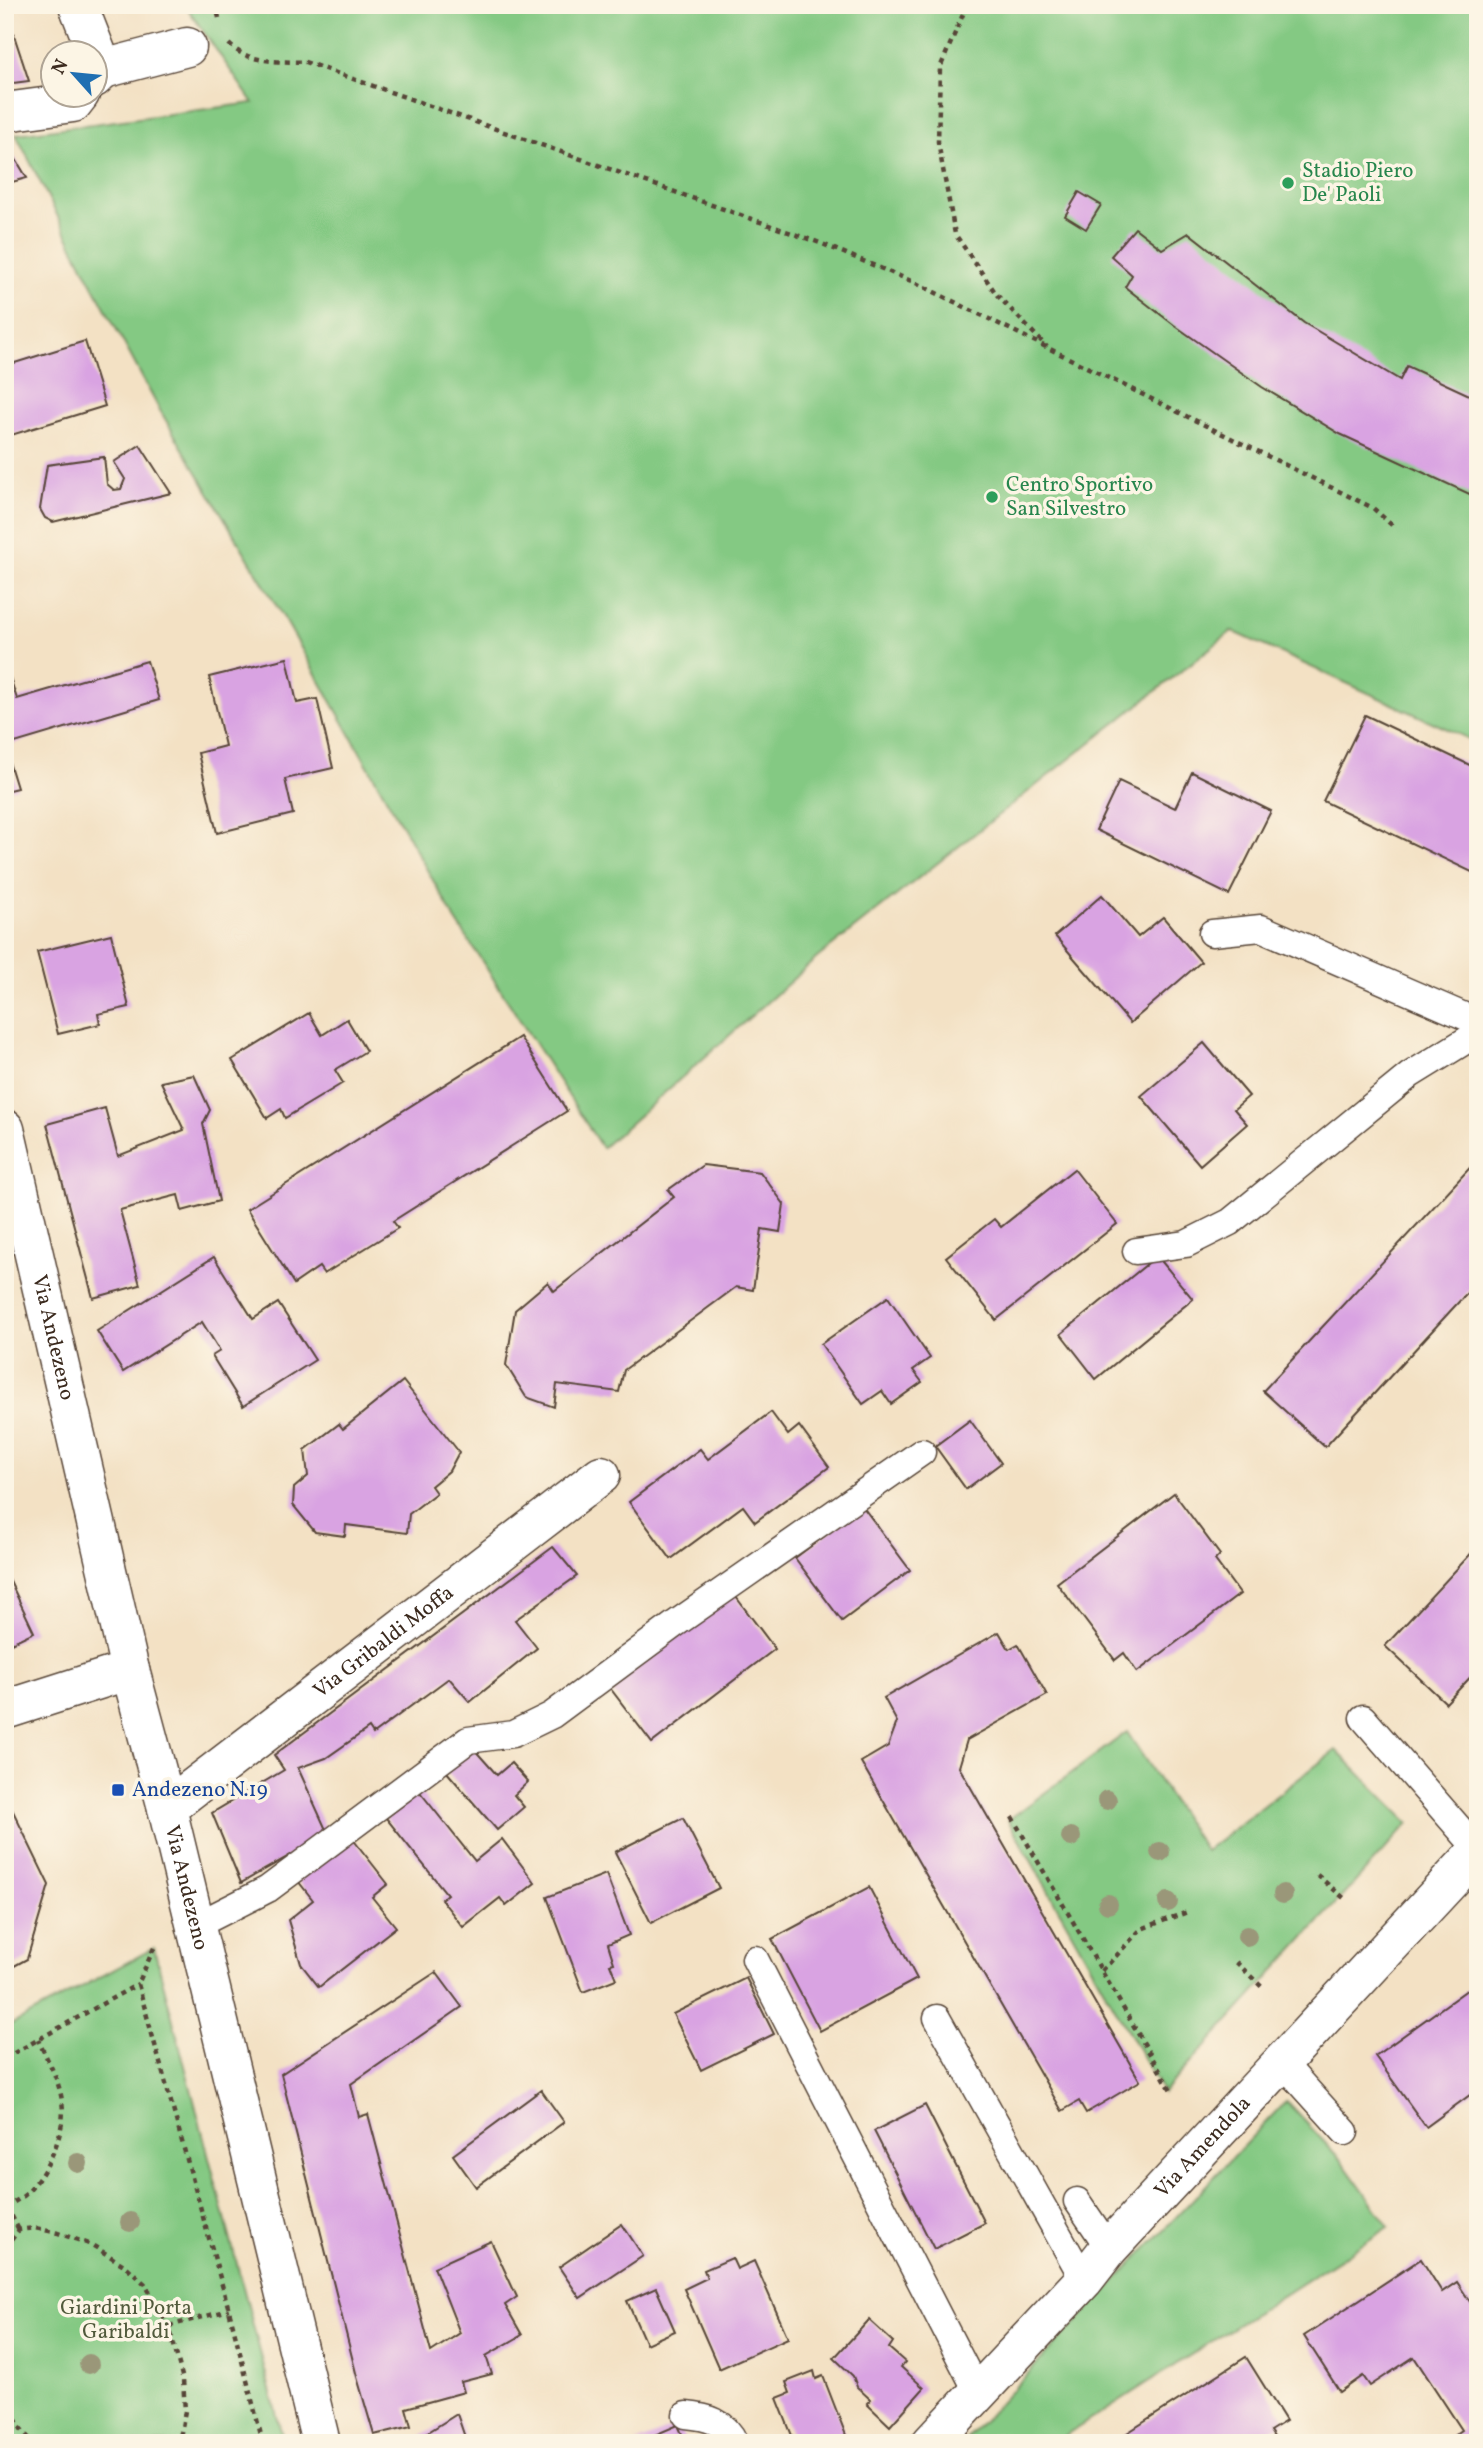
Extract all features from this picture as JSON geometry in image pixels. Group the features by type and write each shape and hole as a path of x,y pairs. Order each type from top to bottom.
{"street":[{"path":"78,5 85,38"},
{"path":"108,75 204,42"},
{"path":"5,112 38,108"},
{"name":"Via Andezeno","path":"5,1129 130,1670 167,1808 321,2443"},
{"name":"Via Gribaldi Moffa","path":"167,1808 601,1475"},
{"path":"5,1710 130,1670"},
{"name":"Via Amendola","path":"931,2443 1084,2280 1109,2248 1281,2061 1478,1851"}],"lane":[{"path":"1212,933 1261,928 1478,1022"},
{"path":"1136,1251 1186,1244 1230,1222 1410,1074 1478,1033"},
{"path":"195,1926 268,1889 468,1740 513,1734 552,1715 675,1624 922,1452"},
{"path":"1363,1718 1478,1851"},
{"path":"755,1959 978,2393"},
{"path":"937,2018 1084,2280"},
{"path":"1281,2061 1345,2132"},
{"path":"1077,2202 1109,2248"},
{"path":"686,2415 708,2417 729,2429 735,2443"}],"path":[{"path":"220,25 218,14 224,5"},
{"path":"967,5 940,68 938,142 956,234 997,295 1050,350"},
{"path":"204,42 258,60 305,62 820,243 916,283 1373,508 1395,528"},
{"path":"1012,1816 1171,2090"},
{"path":"1317,1875 1345,1899"},
{"path":"1102,1971 1141,1929 1189,1910"},
{"path":"5,2058 138,1984 154,1948"},
{"path":"1236,1962 1263,1988"},
{"path":"138,1984 229,2310 263,2443"},
{"path":"19,2230 6,2207 27,2193 42,2172 63,2123 62,2102 55,2077 38,2040"},
{"path":"5,2248 19,2230 35,2228 58,2233 92,2245 127,2267 145,2284 169,2326 183,2380 185,2411 179,2443"},
{"path":"169,2326 229,2310"},
{"path":"6,2405 33,2443"}],"green space":[{"name":"Centro Sportivo San Silvestro","path":"194,5 1478,5 1478,743 1232,631 817,958 602,1148 455,919 288,625 158,407 16,134 253,103 188,9"},
{"path":"1127,1732 1205,1851 1336,1750 1409,1823 1163,2093 1008,1820"},
{"name":"Giardini Porta Garibaldi","path":"154,1948 284,2443 5,2443 5,2028"},
{"path":"1286,2101 1340,2159 1389,2227 1054,2443 962,2443"}],"building":[{"path":"6,11 29,81 5,84"},
{"path":"5,141 27,178 5,184"},
{"path":"1079,192 1101,205 1086,229 1065,216"},
{"path":"1135,228 1162,249 1189,233 1304,323 1400,380 1407,366 1478,399 1478,498 1340,434 1262,387 1125,287 1132,275 1111,256"},
{"path":"85,341 105,406 5,437 5,366"},
{"path":"140,445 171,493 53,522 45,518 40,509 47,465 104,457 107,484 114,490 121,489 125,479 114,462"},
{"path":"287,658 297,703 317,699 333,768 285,779 293,814 217,833 198,753 225,746 209,677"},
{"path":"147,661 159,700 5,746 5,662 17,699"},
{"path":"1365,715 1478,769 1478,875 1323,801"},
{"path":"5,749 17,788 5,791"},
{"path":"1192,772 1271,811 1229,895 1096,830 1119,781 1175,808"},
{"path":"1102,895 1138,937 1163,917 1201,962 1130,1023 1055,936"},
{"path":"111,934 129,1007 98,1014 100,1024 58,1034 37,952"},
{"path":"309,1013 322,1035 347,1019 366,1051 335,1070 343,1083 285,1118 281,1109 267,1118 232,1060"},
{"path":"520,1037 567,1111 393,1221 398,1228 324,1274 319,1267 294,1284 247,1209"},
{"path":"1204,1043 1249,1096 1234,1109 1247,1124 1200,1165 1141,1096"},
{"path":"194,1075 210,1110 203,1124 219,1201 182,1211 178,1195 120,1210 140,1285 93,1298 47,1124 105,1108 118,1156 184,1130 161,1082"},
{"path":"1478,1159 1478,1281 1325,1447 1263,1391"},
{"path":"703,1165 760,1172 784,1204 780,1232 762,1229 753,1290 736,1287 624,1370 619,1392 557,1384 554,1407 526,1397 506,1365 515,1310 548,1282 554,1291 674,1197 668,1190"},
{"path":"1074,1169 1117,1224 996,1320 946,1257 994,1219 1001,1227"},
{"path":"1157,1256 1193,1299 1096,1379 1061,1334"},
{"path":"214,1257 253,1319 278,1303 315,1360 243,1406 212,1356 220,1351 202,1322 123,1372 97,1331"},
{"path":"888,1297 930,1358 913,1370 922,1382 891,1404 882,1391 863,1404 821,1344"},
{"path":"403,1381 459,1452 449,1471 431,1486 436,1493 409,1514 407,1533 346,1525 345,1536 315,1532 293,1505 294,1488 308,1476 305,1450 339,1424 343,1429"},
{"path":"771,1412 788,1435 799,1426 829,1467 755,1522 743,1506 671,1559 629,1502 700,1449 708,1459"},
{"path":"970,1420 1001,1463 966,1489 935,1446"},
{"path":"1174,1493 1220,1555 1215,1560 1240,1594 1137,1672 1124,1653 1115,1660 1057,1583"},
{"path":"863,1507 910,1570 842,1621 795,1558"},
{"path":"1478,1546 1478,1669 1446,1703 1385,1646"},
{"path":"553,1547 577,1576 515,1620 537,1648 470,1702 449,1678 373,1734 369,1728 326,1758 298,1768 328,1834 241,1883 212,1813 284,1770 274,1755"},
{"path":"5,1571 34,1632 5,1646"},
{"path":"733,1593 775,1649 652,1743 610,1688"},
{"path":"999,1632 1009,1649 1018,1644 1047,1695 967,1740 959,1767 1140,2081 1086,2113 1079,2101 1062,2111 861,1762 888,1746 897,1722 884,1698"},
{"path":"473,1748 497,1775 511,1763 528,1782 514,1795 524,1807 497,1830 446,1771"},
{"path":"420,1792 475,1861 502,1839 535,1883 506,1906 500,1898 463,1927 441,1899 447,1894 386,1818"},
{"path":"5,1805 11,1807 49,1885 27,1959 5,1971"},
{"path":"683,1818 719,1888 651,1923 615,1852"},
{"path":"352,1838 388,1884 372,1897 396,1927 319,1987 301,1964 288,1920 313,1900 298,1881"},
{"path":"606,1874 629,1935 608,1944 614,1963 610,1964 616,1979 583,1992 547,1897"},
{"path":"869,1887 917,1979 820,2031 772,1939"},
{"path":"436,1972 462,2007 351,2084 359,2117 368,2114 431,2352 460,2333 434,2267 491,2241 517,2297 505,2305 522,2335 486,2356 492,2374 461,2382 464,2392 406,2408 411,2426 374,2435 281,2074"},
{"path":"746,1978 774,2034 701,2070 673,2014"},
{"path":"1478,1982 1478,2089 1426,2127 1375,2056"},
{"path":"541,2090 564,2122 476,2187 453,2155"},
{"path":"925,2105 985,2223 934,2249 874,2131"},
{"path":"622,2224 643,2256 580,2298 559,2267"},
{"path":"732,2258 737,2269 754,2261 788,2338 719,2369 684,2289 707,2278 704,2270"},
{"path":"1421,2259 1442,2292 1457,2282 1478,2314 1478,2443 1443,2443 1462,2430 1414,2357 1370,2386 1363,2376 1340,2392 1304,2336"},
{"path":"656,2288 675,2331 646,2344 627,2301"},
{"path":"869,2320 893,2342 889,2348 905,2362 901,2367 924,2388 890,2426 867,2404 871,2400 857,2387 853,2376 834,2358"},
{"path":"1246,2357 1286,2421 1270,2431 1278,2443 1130,2443 1124,2435"},
{"path":"814,2371 816,2379 823,2376 849,2443 795,2443 777,2398 790,2393 786,2382"},
{"path":"457,2414 467,2443 411,2443"},
{"path":"678,2425 686,2443 636,2443"}],"place":[{"name":"Stadio Piero De' Paoli","path":"1288,183"},
{"name":"Centro Sportivo San Silvestro","path":"992,497"},
{"name":"Andezeno N.19","path":"118,1790"}]}
